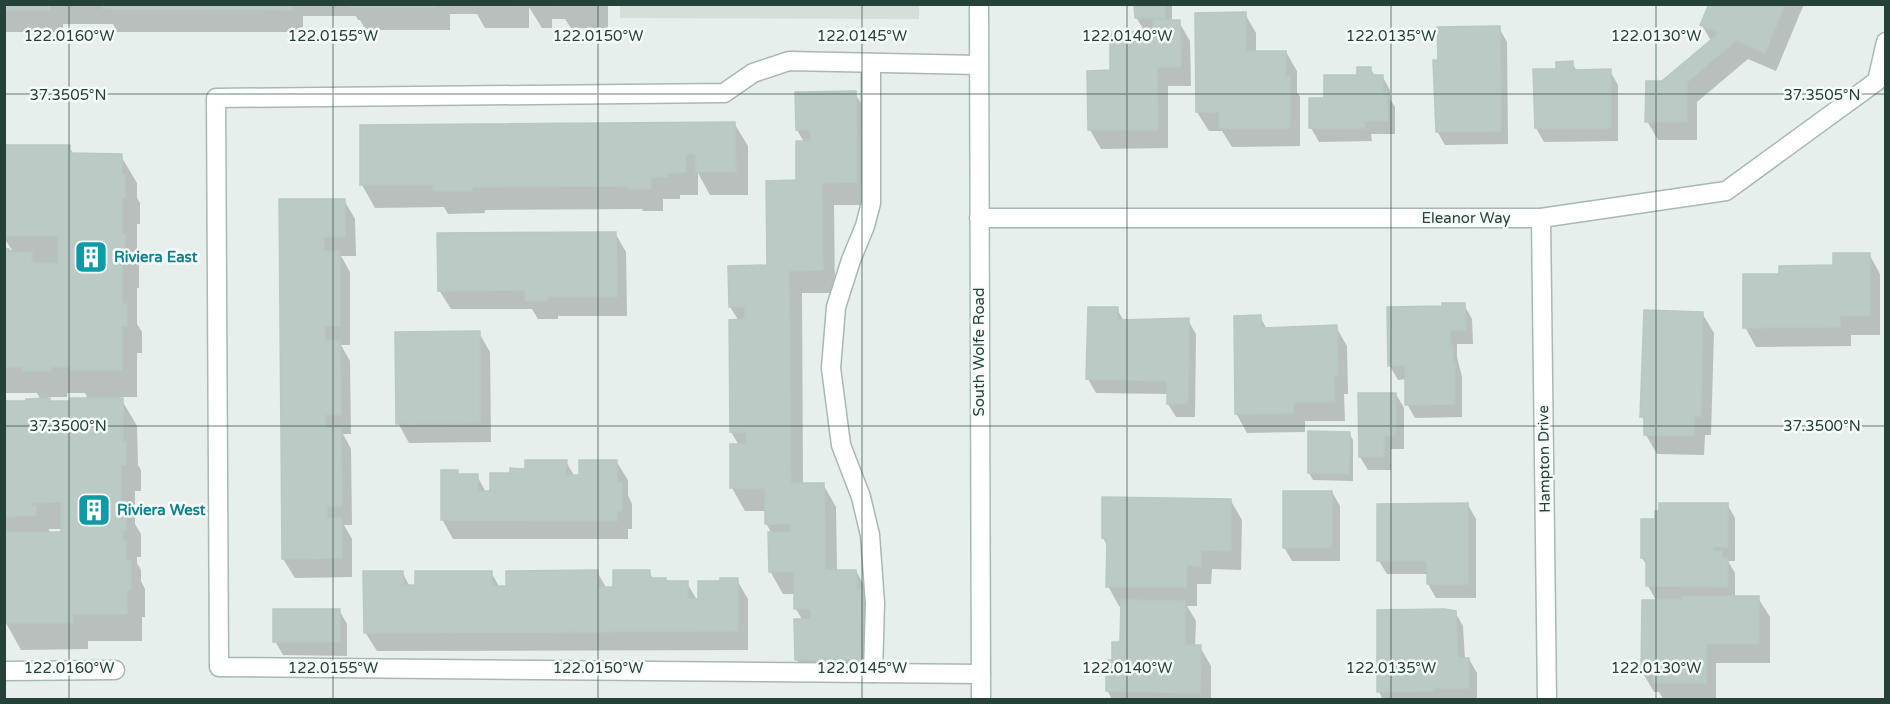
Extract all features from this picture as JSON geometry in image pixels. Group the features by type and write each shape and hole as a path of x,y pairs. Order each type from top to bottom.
{"street":[{"name":"South Wolfe Road","path":"979,4 981,699"},
{"name":"Eleanor Way","path":"979,218 1541,218 1726,190 1881,86 1886,42"},
{"path":"979,65 789,61 753,73 724,93 216,98 216,122 219,667 981,674"},
{"path":"871,63 871,203 836,307 831,368 840,445 861,497 870,535 875,603 873,673"},
{"name":"Hampton Drive","path":"1541,218 1547,699"},
{"path":"4,671 115,670"}],"shaded area":[{"path":"620,4 919,4 919,19 620,18"}],"building":[{"path":"4,4 50,4 50,10 4,10"},
{"path":"103,4 291,4 291,10 103,9"},
{"path":"351,4 437,4 437,7 351,7"},
{"path":"470,4 517,4 517,6 470,6"},
{"path":"556,4 596,4 596,6 556,6"},
{"path":"1134,4 1165,4 1165,18 1135,18"},
{"path":"1709,4 1785,4 1765,53 1737,40 1687,82 1687,122 1645,122 1646,81 1662,81 1719,33 1700,25"},
{"path":"1246,12 1246,51 1286,51 1286,77 1290,77 1290,128 1219,128 1219,112 1196,112 1195,13"},
{"path":"1153,20 1180,20 1181,67 1157,67 1158,130 1088,130 1087,71 1110,70 1110,32 1153,31"},
{"path":"1500,26 1501,131 1436,132 1433,60 1438,60 1437,27"},
{"path":"1573,61 1573,70 1611,69 1611,128 1535,128 1533,69 1556,69 1556,62"},
{"path":"1357,67 1371,67 1371,75 1383,75 1383,92 1387,91 1388,121 1364,121 1365,128 1309,128 1309,98 1324,98 1324,75 1357,75"},
{"path":"856,91 857,182 822,183 823,270 789,271 791,483 824,483 825,570 856,570 857,589 861,589 861,660 795,660 794,619 811,619 811,609 794,609 794,572 769,572 768,532 791,532 791,524 765,524 765,488 730,488 730,444 746,444 746,432 730,432 729,320 745,319 745,307 729,307 728,266 767,265 766,181 796,180 796,141 810,141 810,130 796,130 795,92"},
{"path":"735,122 736,172 696,172 696,154 686,154 686,172 668,173 668,177 651,177 651,189 628,189 628,186 472,187 472,191 433,191 433,185 360,185 360,125"},
{"name":"Riviera East","path":"4,145 70,145 70,153 122,154 122,175 125,175 125,198 122,198 122,234 125,234 125,261 122,261 122,304 127,304 127,326 122,326 122,370 70,370 70,367 52,367 52,371 23,371 23,367 4,367 4,249 9,249 9,252 32,252 32,263 58,263 58,236 4,236"},
{"path":"279,199 345,199 345,237 324,237 324,251 340,251 340,326 325,326 325,340 340,340 341,415 325,415 326,428 341,428 342,506 327,507 327,518 342,518 342,558 282,559"},
{"path":"616,232 617,297 548,297 548,301 525,301 525,290 438,291 437,233"},
{"path":"1833,253 1870,253 1870,316 1840,316 1840,327 1743,328 1743,274 1779,274 1779,266 1833,265"},
{"path":"1442,303 1465,303 1466,330 1450,330 1450,345 1452,345 1453,362 1455,362 1455,404 1405,405 1405,365 1388,366 1387,307 1442,306"},
{"path":"1088,307 1118,307 1118,320 1189,318 1188,404 1167,404 1167,381 1086,379"},
{"path":"1644,310 1703,312 1701,416 1695,416 1694,436 1644,435 1644,417 1640,417"},
{"path":"1261,315 1261,328 1337,325 1338,375 1334,375 1335,402 1294,402 1294,413 1235,414 1234,316"},
{"path":"480,331 480,423 396,424 395,332"},
{"path":"1358,393 1396,393 1396,436 1384,436 1384,457 1359,457"},
{"name":"Riviera West","path":"50,398 50,401 70,401 70,398 123,398 123,442 126,442 126,465 121,465 121,501 126,505 126,530 123,530 123,541 126,541 126,560 131,560 131,590 127,590 127,614 73,614 73,623 4,623 4,597 6,597 4,532 61,532 61,502 31,503 31,506 36,505 36,515 4,517 4,401"},
{"path":"1308,431 1350,432 1349,474 1308,473"},
{"path":"525,460 567,460 566,475 579,475 579,460 617,460 617,483 622,483 622,511 617,511 617,521 441,520 441,470 458,470 458,474 478,474 478,491 490,491 490,473 510,473 510,468 525,469"},
{"path":"1283,491 1332,491 1332,548 1283,548"},
{"path":"1102,497 1231,499 1231,551 1201,550 1201,566 1187,565 1186,587 1106,587 1107,539 1102,538"},
{"path":"1468,503 1468,584 1427,584 1427,561 1377,561 1377,504"},
{"path":"1659,503 1728,503 1728,547 1714,547 1714,551 1722,551 1722,558 1728,558 1728,587 1646,586 1646,558 1641,558 1641,519 1655,519 1655,511 1659,511"},
{"path":"598,570 598,587 613,587 613,570 650,570 650,578 688,581 688,599 698,599 698,581 738,578 738,631 364,633 363,571 403,571 403,585 415,585 415,571 492,571 492,586 506,586 506,571"},
{"path":"1682,596 1759,596 1759,644 1706,644 1706,683 1653,683 1653,673 1641,673 1642,600 1682,600"},
{"path":"1121,600 1185,601 1185,645 1201,645 1200,693 1106,691 1106,660 1112,660 1112,642 1120,642"},
{"path":"273,609 340,609 340,642 273,642"},
{"path":"1444,609 1456,611 1458,658 1469,658 1469,688 1377,692 1377,610"}],"place":[{"name":"Riviera East","path":"91,257"},
{"name":"Riviera West","path":"94,510"}]}
